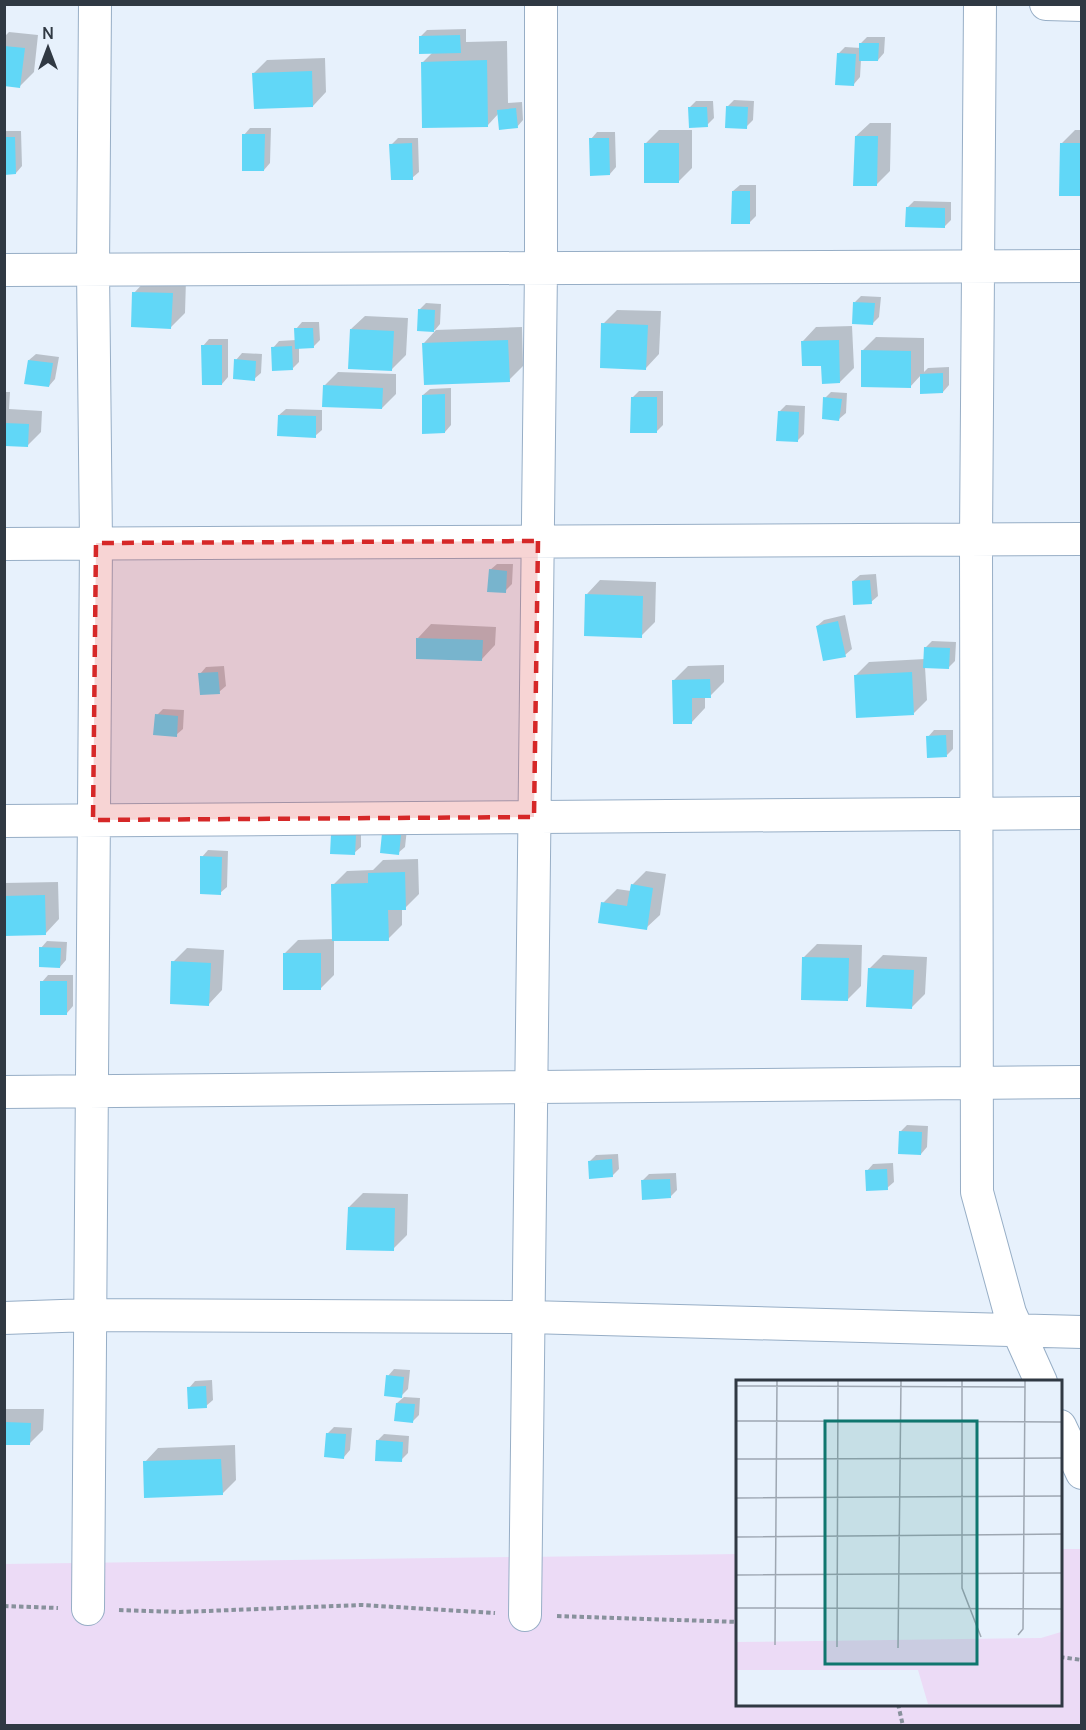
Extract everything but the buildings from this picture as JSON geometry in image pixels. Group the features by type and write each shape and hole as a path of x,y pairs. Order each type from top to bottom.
{"street":[{"path":"88,1609 96,543 93,269 95,4"},
{"path":"525,1615 541,268 541,4"},
{"path":"980,4 976,540 977,1192 1010,1312 1040,1380"},
{"path":"1046,4 1082,5"},
{"path":"4,270 1082,266"},
{"path":"4,544 1082,539"},
{"path":"4,821 1082,813"},
{"path":"4,1092 1082,1082"},
{"path":"4,1317 90,1315 529,1317 1082,1332"},
{"path":"1062,1430 1082,1473"}],"path":[{"path":"4,1606 180,1612 362,1605 525,1615 736,1622"},
{"path":"1062,1657 1082,1660"},
{"path":"898,1706 903,1725"}],"highlighted area":[{"path":"538,541 534,817 93,820 96,543"}],"shaded area":[{"path":"1062,1549 1081,1549 1081,1725 5,1725 4,1564 736,1554 736,1706 1062,1706"}]}
